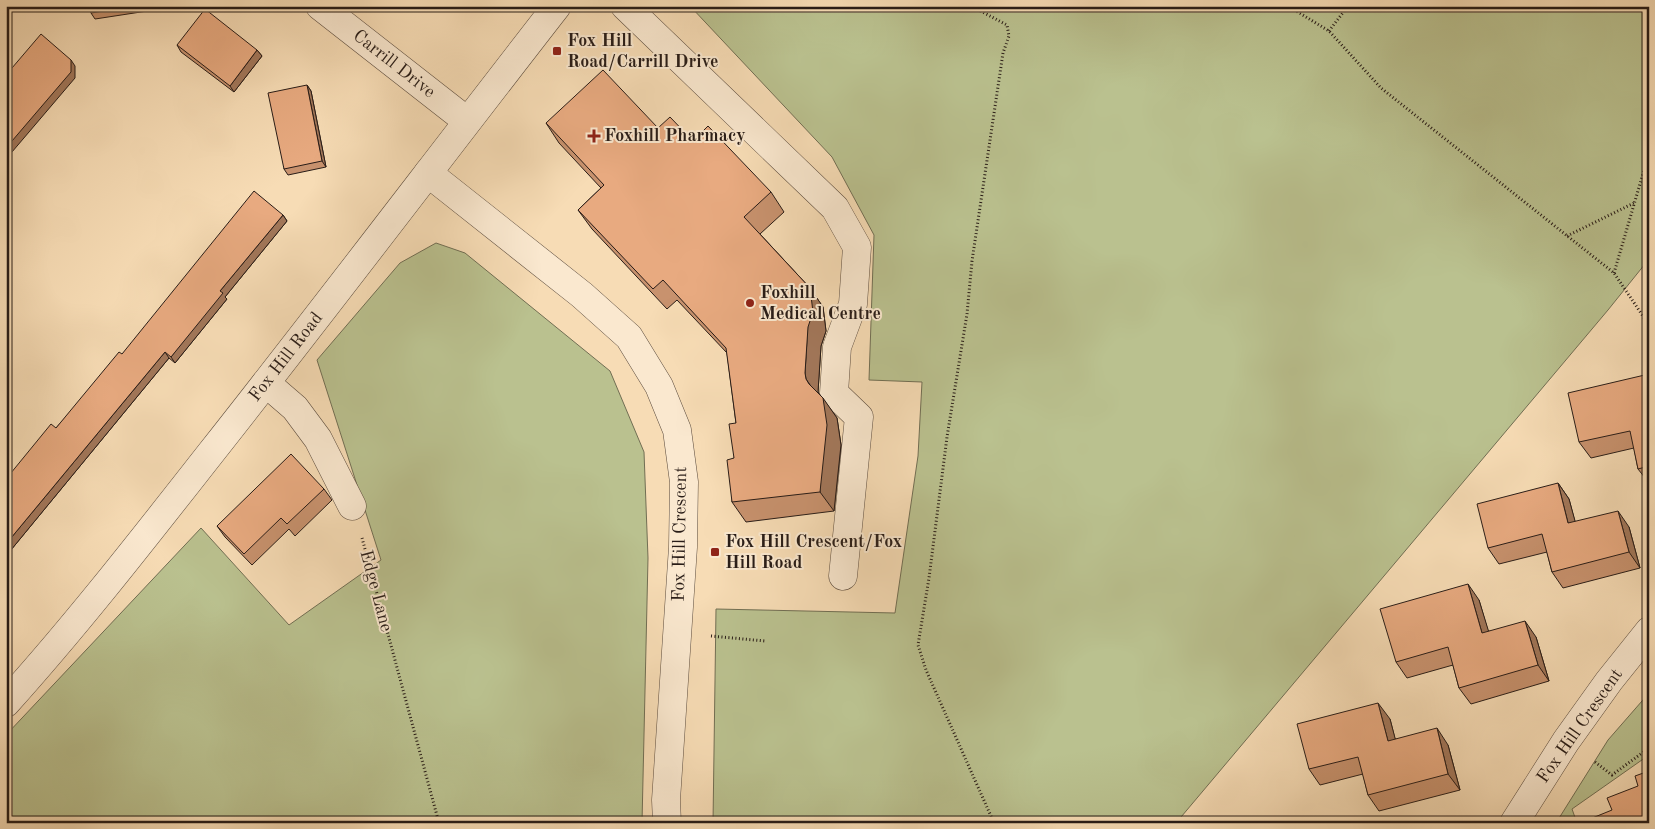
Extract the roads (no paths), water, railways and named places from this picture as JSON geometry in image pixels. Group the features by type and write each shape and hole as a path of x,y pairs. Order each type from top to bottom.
{"street":[{"name":"Carrill Drive","path":"320,6 467,121"},
{"name":"Fox Hill Road","path":"6,702 119,570 557,6"},
{"path":"625,6 835,208 857,247 853,304 837,347 834,393 859,417 843,576"},
{"name":"Fox Hill Crescent","path":"428,173 582,295 629,337 659,386 677,430 684,482 683,547 666,800 667,823"},
{"path":"266,383 295,408 318,439 352,506"},
{"name":"Fox Hill Crescent","path":"1514,823 1566,741 1609,681 1649,631"}],"place":[{"name":"Fox Hill Road/Carrill Drive","path":"557,51"},
{"name":"Foxhill Pharmacy","path":"594,136"},
{"name":"Foxhill Medical Centre","path":"750,303"},
{"name":"Fox Hill Crescent/Fox Hill Road","path":"715,552"}]}
